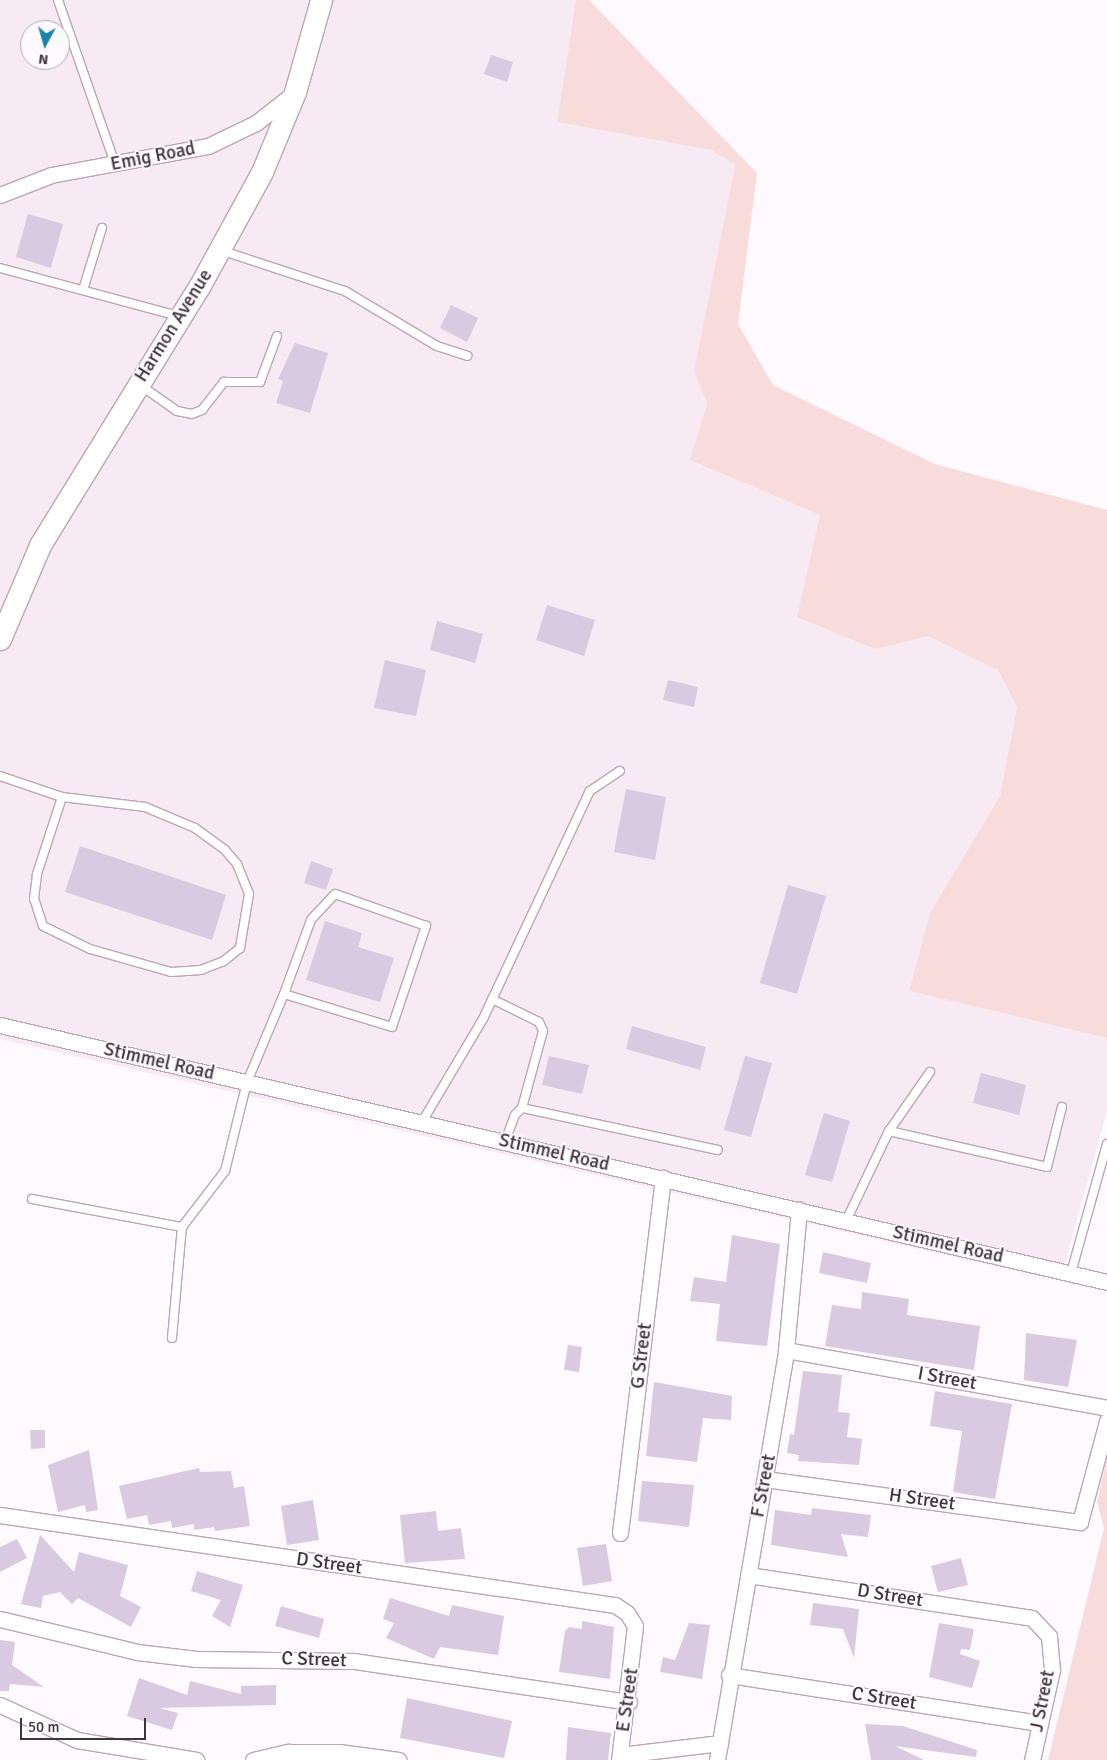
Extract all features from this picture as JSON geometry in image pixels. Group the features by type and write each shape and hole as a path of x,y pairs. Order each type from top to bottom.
{"main road":[{"name":"Harmon Avenue","path":"0,639 40,545 220,250 262,172 295,92 321,0"}],"street":[{"name":"Emig Road","path":"0,195 51,175 208,146 256,123 295,92"},
{"name":"Stimmel Road","path":"0,1025 1107,1282"},
{"name":"G Street","path":"620,1533 663,1178"},
{"name":"F Street","path":"717,1760 729,1675 765,1479 786,1350 799,1210"},
{"name":"I Street","path":"786,1350 1107,1408"},
{"name":"H Street","path":"765,1479 1080,1522 1107,1421"},
{"name":"D Street","path":"0,1515 615,1605 631,1619 635,1640"},
{"name":"D Street","path":"748,1574 1032,1618"},
{"name":"J Street","path":"1032,1618 1049,1636 1052,1670 1038,1723 1032,1760"},
{"name":"C Street","path":"0,1619 137,1652 197,1659 354,1662 629,1702"},
{"name":"E Street","path":"620,1757 629,1702 635,1640"},
{"name":"C Street","path":"729,1675 1038,1723"},
{"path":"0,1705 77,1740 196,1760"},
{"path":"620,1757 720,1743"},
{"path":"253,1760 289,1752 339,1752 398,1760"}],"lane":[{"path":"58,0 115,164"},
{"path":"83,290 102,228"},
{"path":"220,250 345,291 437,346 467,356"},
{"path":"0,268 180,316"},
{"path":"138,383 177,411 192,414 202,410 224,382 260,382 277,336"},
{"path":"422,1122 492,1000 590,791 620,772"},
{"path":"0,776 62,798 145,807 195,828 225,850 237,864 249,894 240,948 224,961 201,970 171,972 90,949 43,926 34,899 37,874 62,798"},
{"path":"172,1338 182,1227 225,1171 248,1082 284,994 311,920 335,894 426,926 392,1027 284,994"},
{"path":"492,1000 539,1022 542,1031 522,1108 515,1115 506,1142"},
{"path":"846,1221 890,1131 930,1072"},
{"path":"890,1131 1047,1167 1062,1107"},
{"path":"522,1108 718,1150"},
{"path":"1070,1273 1107,1144"},
{"path":"32,1199 182,1227"}],"shaded area":[{"path":"0,0 576,0 557,122 711,150 735,165 694,370 707,404 691,460 820,515 875,649 928,635 998,670 1017,709 1000,796 930,913 909,991 1107,1038 1107,1111 1060,1281 0,1039"},
{"path":"576,0 589,0 757,173 738,324 773,385 935,464 1107,510 1107,1038 909,991 930,913 1000,796 1017,708 998,670 928,636 875,649 797,617 820,515 690,460 707,404 694,370 735,165 711,150 557,122"},
{"path":"1107,1458 1107,1760 1048,1760 1104,1528 1097,1502"}],"building":[{"path":"491,55 513,62 507,82 484,74"},
{"path":"28,214 63,224 51,268 16,257"},
{"path":"451,305 478,318 467,342 440,328"},
{"path":"295,343 328,353 310,413 276,403 283,381 278,379"},
{"path":"547,605 595,620 584,656 536,640"},
{"path":"437,621 483,634 475,663 430,650"},
{"path":"385,660 426,670 416,716 374,708"},
{"path":"668,680 698,687 694,707 663,700"},
{"path":"626,789 666,797 655,860 614,852"},
{"path":"80,846 226,895 212,940 65,892"},
{"path":"311,861 333,869 326,890 304,883"},
{"path":"788,885 826,896 797,994 760,983"},
{"path":"325,921 362,933 358,947 394,958 380,1002 306,980"},
{"path":"632,1026 706,1047 700,1070 626,1049"},
{"path":"549,1056 589,1065 582,1094 542,1085"},
{"path":"745,1056 772,1063 751,1137 724,1130"},
{"path":"981,1073 1026,1085 1019,1115 973,1103"},
{"path":"824,1113 850,1121 832,1182 805,1175"},
{"path":"732,1235 780,1244 767,1346 716,1341 720,1304 690,1301 694,1277 726,1282"},
{"path":"823,1252 871,1263 867,1283 819,1273"},
{"path":"862,1292 909,1299 907,1315 980,1326 974,1370 825,1346 832,1305 861,1309"},
{"path":"1026,1333 1077,1340 1068,1387 1024,1380"},
{"path":"568,1345 582,1347 579,1372 564,1370"},
{"path":"803,1371 842,1375 838,1412 850,1413 847,1437 862,1439 859,1465 798,1461 799,1455 787,1453 790,1434 794,1435"},
{"path":"654,1382 732,1396 731,1420 703,1418 697,1462 646,1456"},
{"path":"935,1391 1012,1404 995,1499 953,1492 962,1431 930,1426"},
{"path":"30,1430 45,1430 45,1448 31,1449"},
{"path":"89,1450 98,1510 86,1512 85,1505 58,1512 48,1465"},
{"path":"199,1468 200,1472 231,1471 234,1488 244,1486 250,1526 215,1531 214,1527 194,1530 194,1524 172,1528 171,1521 149,1525 147,1515 127,1519 119,1486"},
{"path":"642,1481 694,1485 689,1527 638,1521"},
{"path":"313,1500 319,1540 287,1545 281,1506"},
{"path":"812,1508 871,1515 868,1537 841,1534 848,1557 771,1545 775,1510 811,1515"},
{"path":"436,1511 438,1531 461,1528 465,1559 405,1563 400,1515"},
{"path":"40,1535 74,1572 79,1552 128,1565 120,1596 141,1607 131,1627 78,1598 72,1604 60,1592 43,1596 41,1608 21,1604"},
{"path":"17,1539 27,1558 0,1572 0,1547"},
{"path":"606,1544 612,1581 583,1586 577,1548"},
{"path":"961,1558 968,1585 938,1592 931,1566"},
{"path":"197,1571 243,1585 230,1627 212,1616 221,1600 191,1591"},
{"path":"390,1598 449,1616 452,1605 504,1616 498,1655 440,1647 434,1659 386,1638 394,1623 383,1619"},
{"path":"813,1603 859,1609 854,1658 843,1629 810,1625"},
{"path":"281,1606 324,1619 319,1638 275,1626"},
{"path":"582,1621 614,1627 610,1679 559,1672 565,1631 569,1627 582,1629"},
{"path":"689,1623 710,1625 702,1679 660,1672 663,1657 675,1660"},
{"path":"939,1623 974,1629 970,1650 961,1649 960,1654 980,1661 972,1688 929,1677"},
{"path":"0,1640 15,1642 12,1665 44,1687 10,1684 9,1691 0,1691"},
{"path":"139,1678 187,1695 190,1681 241,1694 241,1686 276,1685 276,1705 159,1708 178,1713 172,1730 127,1716"},
{"path":"407,1698 512,1721 504,1758 400,1738"},
{"path":"865,1724 903,1726 977,1750 976,1757 895,1746 924,1760 871,1760"},
{"path":"568,1727 611,1733 608,1760 566,1760"}]}
